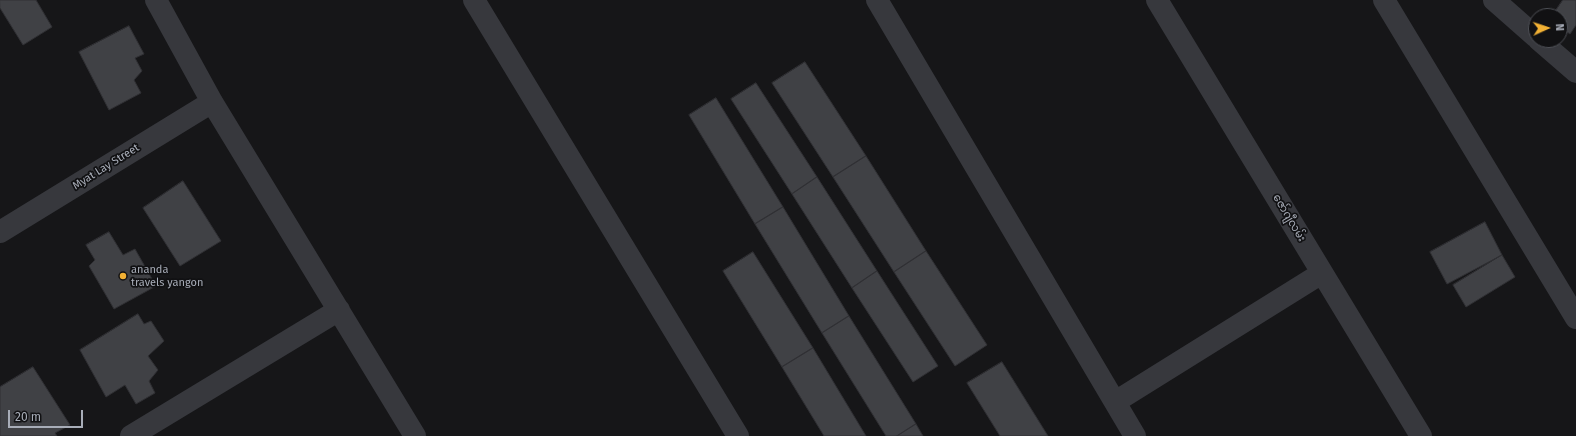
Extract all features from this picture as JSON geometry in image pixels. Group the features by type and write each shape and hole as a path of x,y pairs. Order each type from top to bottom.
{"street":[{"path":"156,0 212,102 415,436"},
{"path":"474,0 738,436"},
{"path":"877,0 1135,436"},
{"name":"ဇော်ဂျီလမ်း","path":"1157,0 1421,436"},
{"path":"1384,0 1576,318"},
{"path":"1494,0 1528,30"},
{"path":"1548,48 1576,72"},
{"name":"Myat Lay Street","path":"0,232 212,102"},
{"path":"1115,402 1322,273"},
{"path":"131,436 339,310"}],"building":[{"path":"0,0 36,0 52,27 23,45 0,8"},
{"path":"1563,0 1576,0 1576,25 1570,34 1568,33 1568,8 1558,8"},
{"path":"129,26 144,54 135,58 142,71 134,80 141,93 109,110 79,52"},
{"path":"805,62 866,156 833,177 772,83"},
{"path":"756,83 817,177 792,194 731,99"},
{"path":"716,98 783,207 755,224 689,115"},
{"path":"866,156 926,251 894,272 833,177"},
{"path":"817,177 877,271 852,288 792,194"},
{"path":"183,181 221,241 180,266 143,208"},
{"path":"783,207 849,316 822,333 755,224"},
{"path":"1485,222 1502,255 1447,284 1430,252"},
{"name":"ananda travels yangon","path":"109,232 123,255 135,249 156,286 114,309 89,266 95,260 86,245"},
{"path":"926,251 987,345 955,366 894,272"},
{"path":"753,252 813,348 782,367 723,271"},
{"path":"1502,255 1515,277 1466,307 1453,285"},
{"path":"877,271 938,366 913,382 852,288"},
{"path":"138,314 144,324 151,321 164,341 148,356 158,370 149,381 155,393 136,404 125,385 106,397 80,350"},
{"path":"849,316 916,424 897,436 886,436 822,333"},
{"path":"813,348 866,436 824,436 782,367"},
{"path":"1002,362 1048,436 1000,436 967,383"},
{"path":"33,367 70,425 55,433 57,436 0,436 0,387"},
{"path":"916,424 923,436 897,436"}],"place":[{"name":"ananda travels yangon","path":"123,276"}]}
